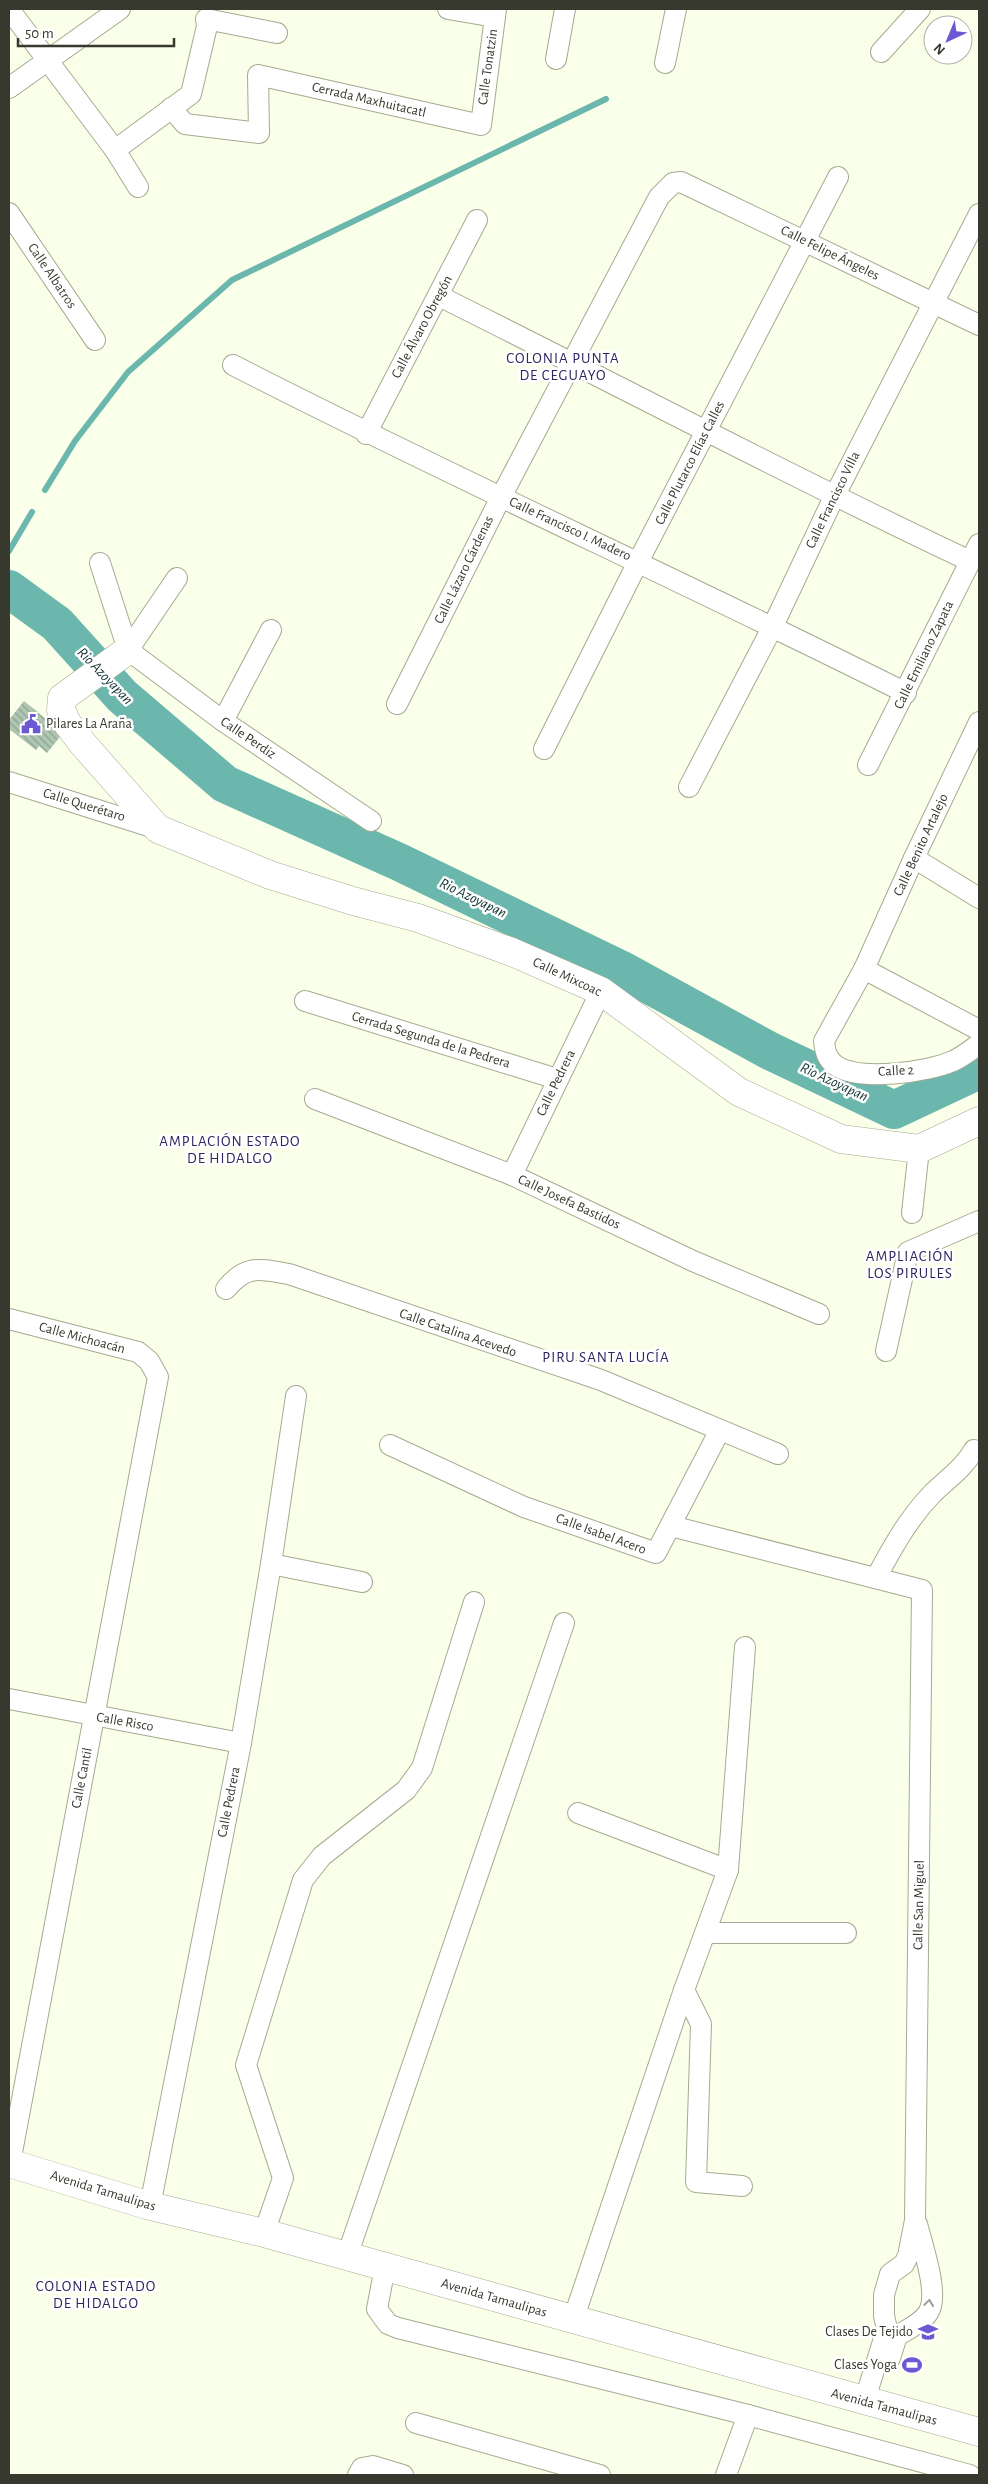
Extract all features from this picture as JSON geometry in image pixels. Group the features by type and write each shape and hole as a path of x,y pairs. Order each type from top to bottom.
{"street":[{"path":"9,9 115,150 138,187"},
{"path":"9,88 120,9"},
{"path":"448,9 496,13"},
{"path":"556,59 565,9"},
{"path":"665,63 676,9"},
{"path":"881,52 920,9"},
{"name":"Calle Tonatzin","path":"480,125 496,13"},
{"path":"115,150 191,94 206,19 277,33"},
{"name":"Cerrada Maxhuitacatl","path":"171,108 178,113 185,124 259,132 258,75 480,125"},
{"name":"Calle Plutarco Elías Calles","path":"544,749 638,562 838,177"},
{"name":"Calle Felipe Ángeles","path":"681,182 979,325"},
{"name":"Calle Lázaro Cárdenas","path":"397,704 501,496 659,197 673,183 681,182"},
{"name":"Calle Albatros","path":"9,213 95,340"},
{"name":"Calle Francisco Villa","path":"689,787 773,626 834,497 979,214"},
{"name":"Calle Álvaro Obregón","path":"366,434 477,220"},
{"path":"439,296 707,430 834,497 975,552"},
{"name":"Calle Francisco I. Madero","path":"234,365 366,434 501,496 773,626 906,694"},
{"name":"Calle Emiliano Zapata","path":"868,765 906,694 975,552"},
{"path":"100,563 128,650"},
{"path":"158,829 82,744 67,723 61,710 62,698 70,690 104,669 128,650 177,578"},
{"path":"223,721 271,630"},
{"name":"Calle Perdiz","path":"128,650 223,721 371,821"},
{"name":"Calle Benito Artalejo","path":"824,1042 864,969 914,858 979,722"},
{"name":"Calle Querétaro","path":"9,782 158,829"},
{"name":"Calle Mixcoac","path":"158,829 270,875 353,901 418,918 512,952 601,991 739,1092 841,1139 919,1149"},
{"path":"914,858 979,898"},
{"path":"864,969 979,1030"},
{"name":"Calle Pedrera","path":"512,1175 601,991"},
{"name":"Cerrada Segunda de la Pedrera","path":"305,1001 557,1079"},
{"name":"Calle 2","path":"824,1042 825,1053 834,1065 852,1072 884,1073 925,1070 954,1061 979,1044"},
{"name":"Calle Josefa Bastidos","path":"315,1099 512,1175 693,1261 819,1314"},
{"path":"912,1213 919,1149 979,1121"},
{"path":"886,1351 908,1252 979,1221"},
{"name":"Calle Catalina Acevedo","path":"226,1289 237,1275 253,1270 289,1274 601,1380 778,1454"},
{"name":"Calle Michoacán","path":"9,1319 138,1352 149,1361 158,1377 156,1393"},
{"name":"Calle Cantil","path":"10,2163 156,1393"},
{"name":"Calle Pedrera","path":"150,2206 241,1743 271,1564 296,1396"},
{"path":"720,1430 671,1526 876,1578 899,1534 932,1494 966,1465 974,1450"},
{"name":"Calle Isabel Acero","path":"390,1446 524,1507 656,1554 671,1526"},
{"path":"271,1564 362,1582"},
{"name":"Calle San Miguel","path":"870,2404 892,2332 884,2316 884,2295 890,2274 904,2264 908,2256 916,2220 922,1590 876,1578"},
{"path":"264,2233 283,2178 246,2064 303,1880 322,1856 406,1790 422,1768 474,1602"},
{"path":"347,2256 564,1622"},
{"path":"573,2320 684,1990 728,1870 745,1647"},
{"name":"Calle Risco","path":"9,1700 241,1743"},
{"path":"578,1813 728,1870"},
{"path":"706,1934 846,1933"},
{"path":"684,1990 701,2024 696,2182 742,2186"},
{"name":"Avenida Tamaulipas","path":"10,2163 150,2206 264,2233 870,2404 979,2432"},
{"name":"Calle San Miguel","path":"892,2332 917,2325 930,2309 931,2276 916,2220"},
{"path":"904,2264 916,2266 931,2276"},
{"path":"384,2267 377,2309 388,2324 398,2328 748,2415 970,2475"},
{"path":"726,2475 748,2415"},
{"path":"416,2423 600,2475"},
{"path":"358,2475 362,2468 373,2466 403,2475"}],"building":[{"name":"Pilares La Araña","path":"24,701 63,733 47,753 39,746 36,750 9,729 9,720"}],"waterway":[{"path":"45,490 75,441 128,372 232,280 606,99"},
{"path":"9,551 32,512"},
{"name":"Rio Azoyapan","path":"9,589 57,624 122,696 225,784 399,862 620,969 770,1051 894,1110 979,1070"}],"place":[{"name":"Pilares La Araña","path":"31,724"},
{"name":"Clases De Tejido","path":"928,2332"},
{"name":"Clases Yoga","path":"912,2365"}],"district":[{"name":"COLONIA PUNTA DE CEGUAYO","path":"563,366"},
{"name":"AMPLACIÓN ESTADO DE HIDALGO","path":"230,1150"},
{"name":"AMPLIACIÓN LOS PIRULES","path":"910,1264"},
{"name":"PIRU SANTA LUCÍA","path":"606,1357"},
{"name":"COLONIA ESTADO DE HIDALGO","path":"96,2294"}]}
